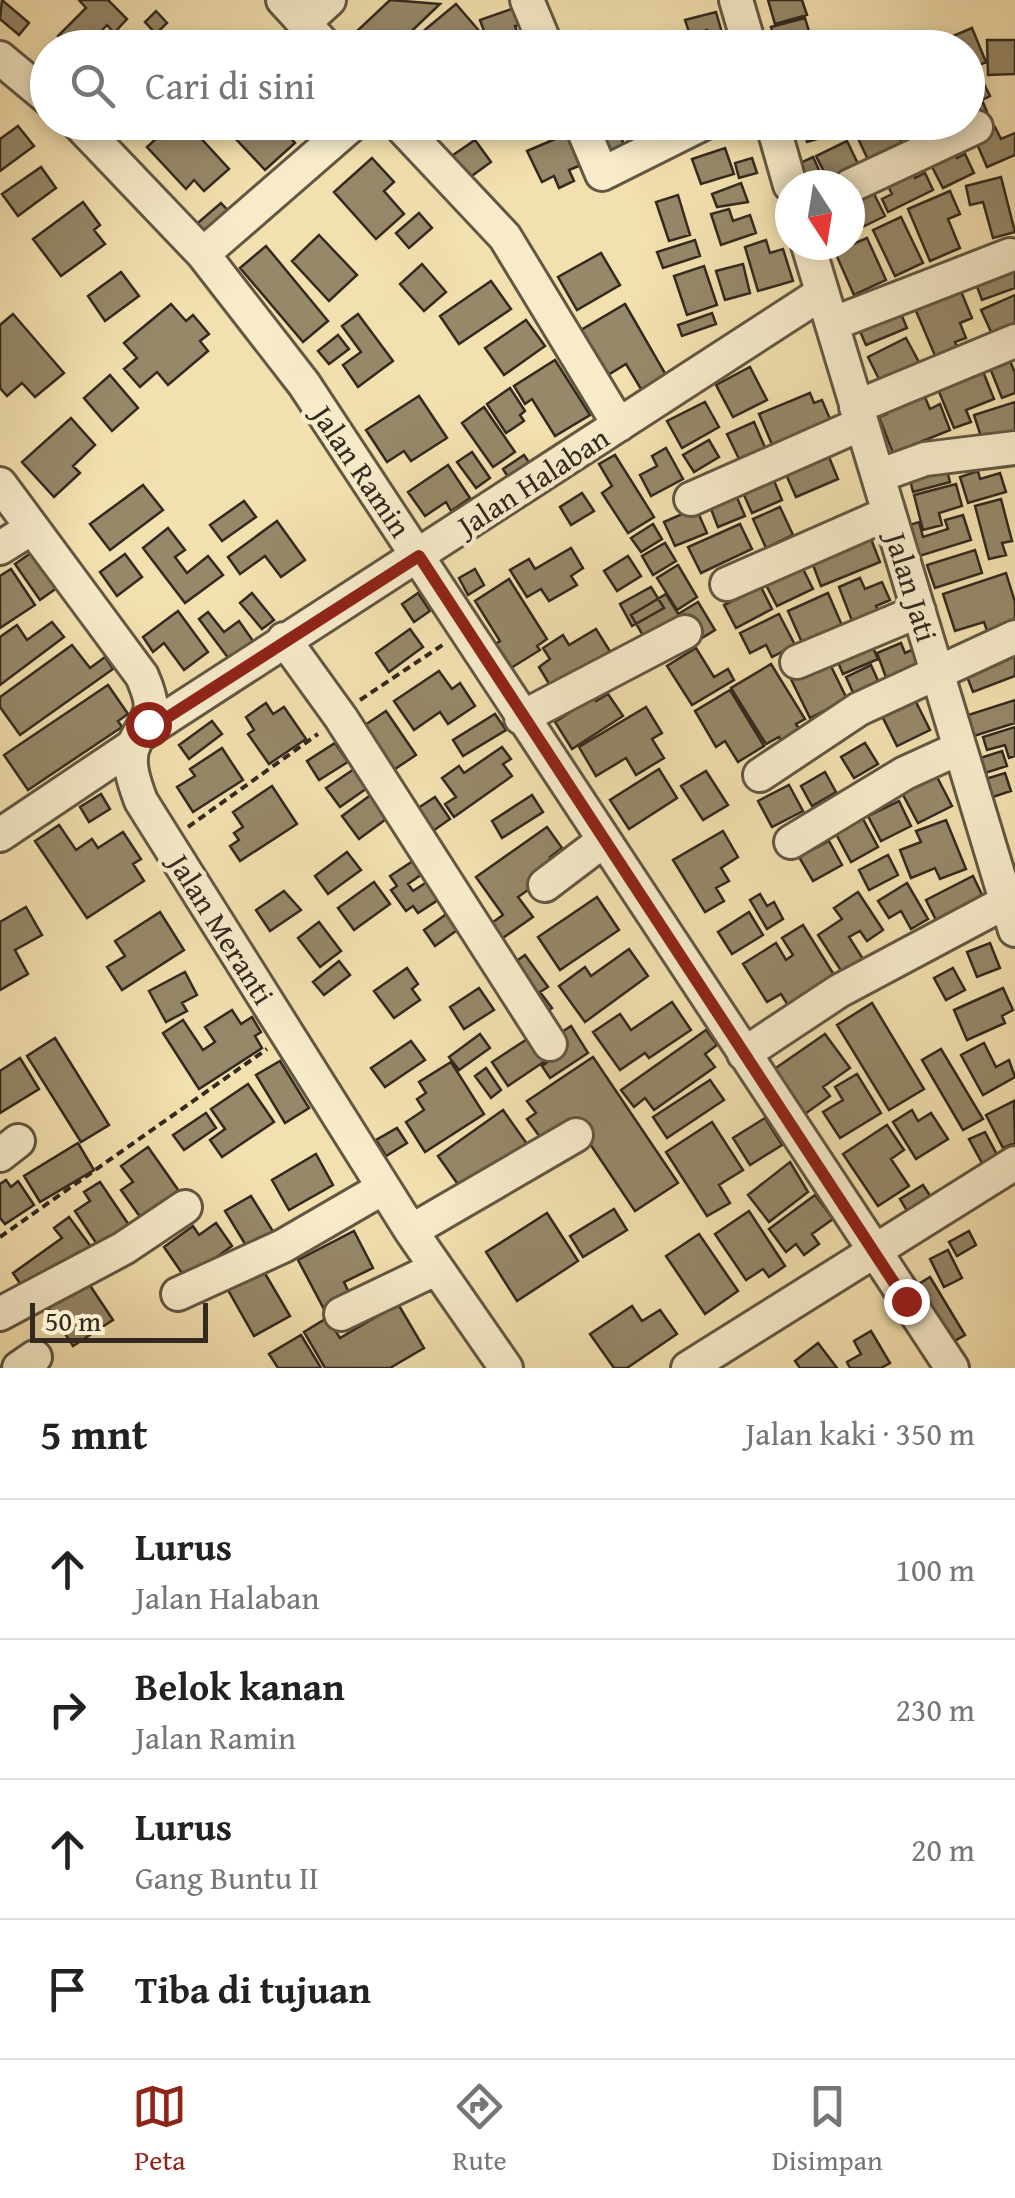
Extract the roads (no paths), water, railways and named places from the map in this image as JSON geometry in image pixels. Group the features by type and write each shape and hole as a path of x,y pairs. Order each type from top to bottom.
{"street":[{"path":"305,24 329,0"},
{"path":"527,0 540,30"},
{"path":"736,0 745,30"},
{"path":"0,58 30,83"},
{"name":"Jalan Ramin","path":"94,140 203,254 304,384 952,1368"},
{"path":"203,254 334,140"},
{"path":"414,140 505,237 619,425"},
{"path":"588,140 602,174 670,140"},
{"path":"777,140 786,170"},
{"path":"865,179 947,140"},
{"name":"Jalan Halaban","path":"0,835 284,639 619,425 827,308 1010,255"},
{"name":"Jalan Jati","path":"813,260 1011,916"},
{"path":"690,499 1015,341"},
{"path":"878,476 924,460 1015,448"},
{"name":"Jalan Meranti","path":"0,484 142,676 152,715 138,739 134,783 383,1188 506,1368"},
{"path":"727,584 889,514"},
{"path":"0,548 32,528"},
{"path":"796,662 919,610"},
{"path":"521,718 685,632"},
{"path":"760,775 859,709 1015,638"},
{"path":"284,639 341,718 550,1044"},
{"path":"791,842 904,773 960,748"},
{"path":"544,884 603,841"},
{"path":"744,1054 839,991 1011,916"},
{"path":"411,1231 576,1134"},
{"path":"688,1368 1015,1163"},
{"path":"178,1294 282,1246 383,1188"},
{"path":"0,1314 124,1248 185,1207"},
{"path":"341,1314 436,1269"}]}
